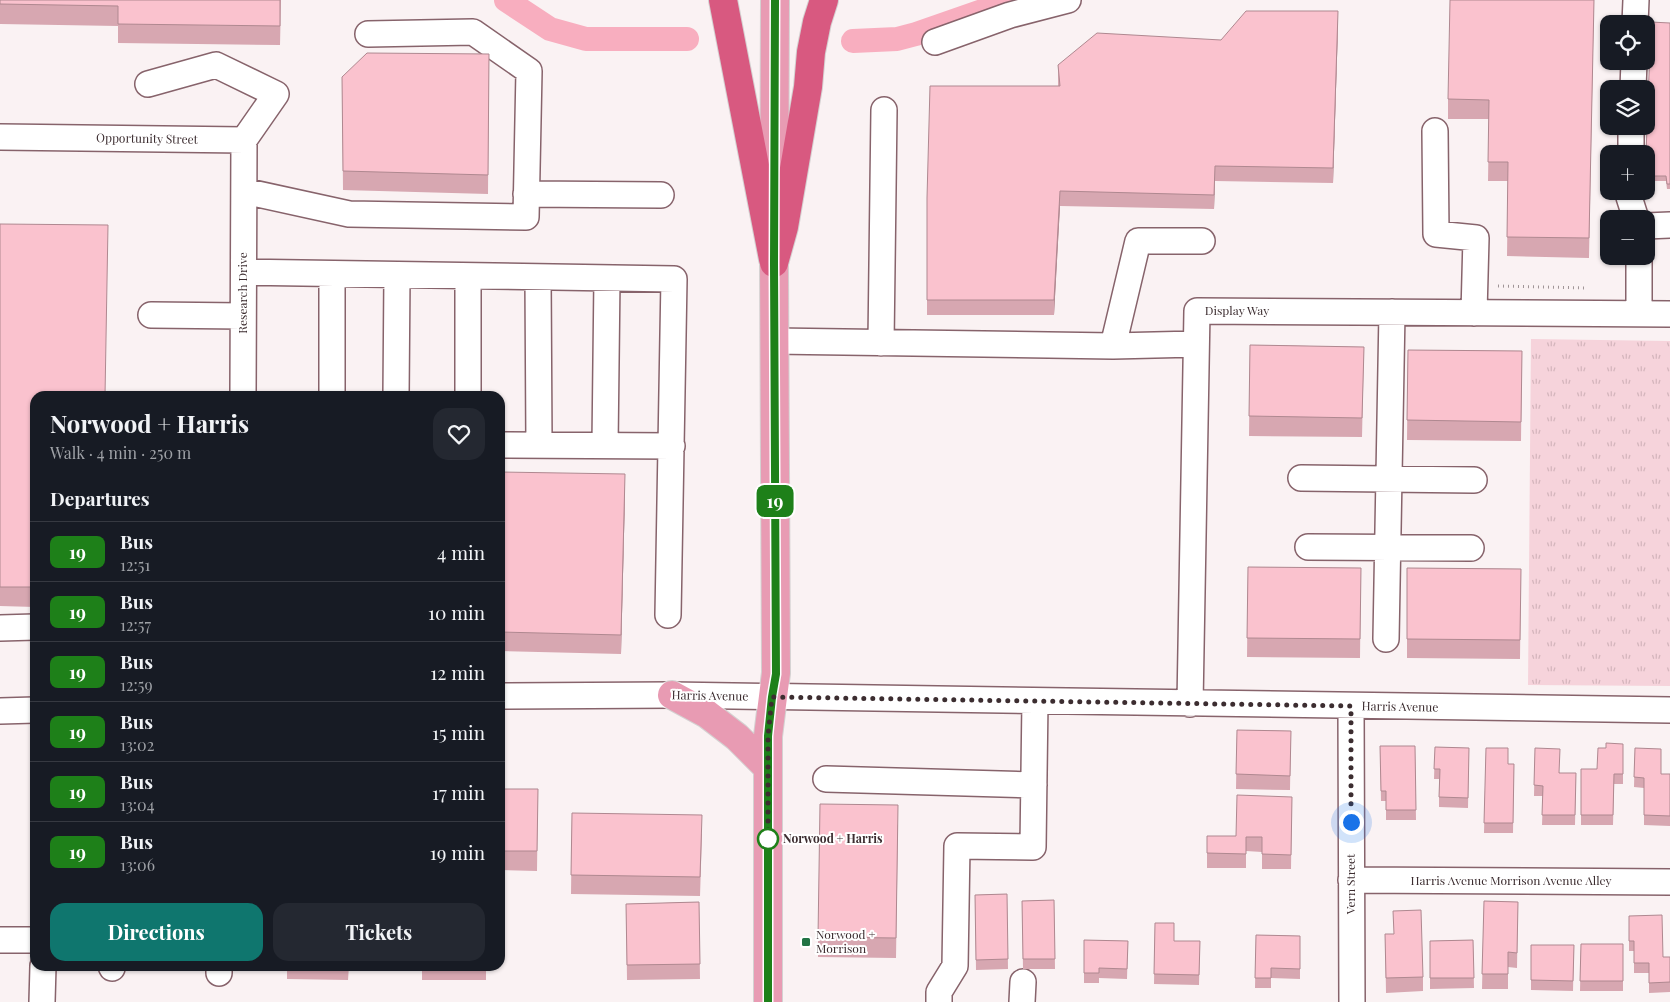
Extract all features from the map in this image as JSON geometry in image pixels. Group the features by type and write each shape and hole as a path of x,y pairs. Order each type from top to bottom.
{"highway":[{"path":"723,0 774,264"},
{"path":"774,264 784,227 808,87 811,52 824,0"}],"main road":[{"path":"768,1002 768,736 776,674 774,341 775,0"},
{"path":"672,695 707,714 737,737 768,768"}],"street":[{"path":"935,42 1010,15 1068,0"},
{"path":"1635,15 1636,0"},
{"path":"148,84 216,65 276,94 244,140 244,191 349,214 526,217 529,71 473,32 368,34"},
{"path":"882,342 884,110"},
{"path":"1435,132 1436,234 1476,238 1474,313"},
{"name":"Opportunity Street","path":"0,137 244,140"},
{"name":"Research Drive","path":"243,391 244,191"},
{"path":"526,194 661,195"},
{"path":"1655,226 1670,225"},
{"path":"1113,346 1138,241 1202,241"},
{"path":"1639,265 1639,314"},
{"path":"244,272 674,278 668,615"},
{"path":"332,274 332,391"},
{"path":"396,391 397,274"},
{"path":"468,276 468,391"},
{"path":"538,277 539,445"},
{"path":"605,446 607,278"},
{"name":"Display Way","path":"1190,704 1197,311 1670,314"},
{"path":"1386,639 1392,312"},
{"path":"151,315 243,316"},
{"path":"774,341 1113,346 1196,344"},
{"path":"505,444 672,446"},
{"path":"1301,478 1474,480"},
{"path":"1308,547 1472,548"},
{"path":"0,628 30,627"},
{"name":"Harris Avenue","path":"505,696 672,695 1670,710"},
{"path":"939,1002 939,992 955,966 957,846 1033,847 1035,701"},
{"name":"Vern Street","path":"1351,706 1352,1002"},
{"path":"0,711 30,710"},
{"path":"826,779 1034,785"},
{"name":"Harris Avenue Morrison Avenue Alley","path":"1351,880 1670,882"},
{"path":"0,940 30,940"},
{"path":"42,971 42,1002"}],"path":[{"path":"1491,285 1596,288"}],"green space":[{"path":"1531,339 1670,341 1670,686 1528,685"}],"building":[{"path":"0,0 280,0 280,26 118,24 118,6 0,4"},
{"path":"1450,0 1594,0 1589,238 1507,237 1508,162 1488,162 1489,100 1448,99"},
{"path":"1246,11 1338,11 1333,168 1215,166 1214,195 1060,191 1054,300 927,300 930,86 1060,86 1058,65 1097,33 1221,40"},
{"path":"1655,22 1670,23 1670,184 1667,184 1666,176 1655,176 1655,145 1646,145 1647,135 1655,135 1655,80 1649,80 1649,70 1655,70"},
{"path":"367,53 489,54 488,175 343,171 342,77"},
{"path":"0,224 108,225 105,391 30,391 30,587 0,587"},
{"path":"1250,345 1364,347 1362,418 1249,416"},
{"path":"1408,350 1522,351 1521,422 1407,420"},
{"path":"505,472 625,474 621,635 505,632"},
{"path":"1248,567 1361,568 1360,639 1247,638"},
{"path":"1407,568 1521,569 1520,640 1407,639"},
{"path":"1237,730 1291,731 1290,776 1236,774"},
{"path":"1606,743 1623,744 1623,774 1614,774 1613,815 1581,815 1581,769 1597,769 1598,748 1606,748"},
{"path":"1380,746 1415,746 1416,810 1386,810 1386,791 1381,791"},
{"path":"1435,747 1469,748 1468,798 1439,797 1440,769 1434,769"},
{"path":"1486,748 1508,748 1508,764 1514,764 1513,823 1484,823"},
{"path":"1535,748 1560,749 1559,773 1576,773 1575,815 1542,815 1543,786 1534,785"},
{"path":"1635,748 1661,749 1661,774 1670,774 1670,816 1644,815 1644,778 1634,777"},
{"path":"505,789 538,789 537,851 505,851"},
{"path":"1237,795 1292,797 1291,855 1262,854 1262,837 1246,837 1246,854 1207,853 1207,836 1236,836"},
{"path":"820,804 898,805 896,938 818,937"},
{"path":"572,813 702,815 700,877 571,875"},
{"path":"1007,894 1008,959 976,960 975,895"},
{"path":"1054,900 1055,959 1023,959 1022,901"},
{"path":"1484,901 1518,902 1517,953 1508,952 1508,974 1482,974"},
{"path":"699,902 700,964 627,965 626,904"},
{"path":"1421,910 1423,977 1386,978 1385,934 1394,934 1393,911"},
{"path":"1662,915 1663,957 1670,957 1670,982 1649,983 1649,963 1634,963 1634,941 1629,941 1629,916"},
{"path":"1155,923 1174,923 1174,941 1200,941 1199,975 1154,974"},
{"path":"1256,935 1300,936 1300,969 1271,968 1271,978 1255,978"},
{"path":"1084,940 1128,941 1127,969 1099,968 1099,973 1084,973"},
{"path":"1473,940 1474,978 1430,978 1430,941"},
{"path":"1581,944 1623,944 1623,981 1580,981"},
{"path":"1531,945 1574,945 1573,981 1531,980"}],"waterway":[{"path":"506,0 550,29 586,39 687,39"},
{"path":"853,41 897,39 1014,0"}],"bus line":[{"name":"19","path":"768,1002 768,736 776,674 775,0"}],"place":[{"name":"Norwood + Harris","path":"768,839"},
{"name":"Norwood + Morrison","path":"806,942"}],"route":[{"path":"768,839 768,736 772,697 1351,706 1351,822"}]}
